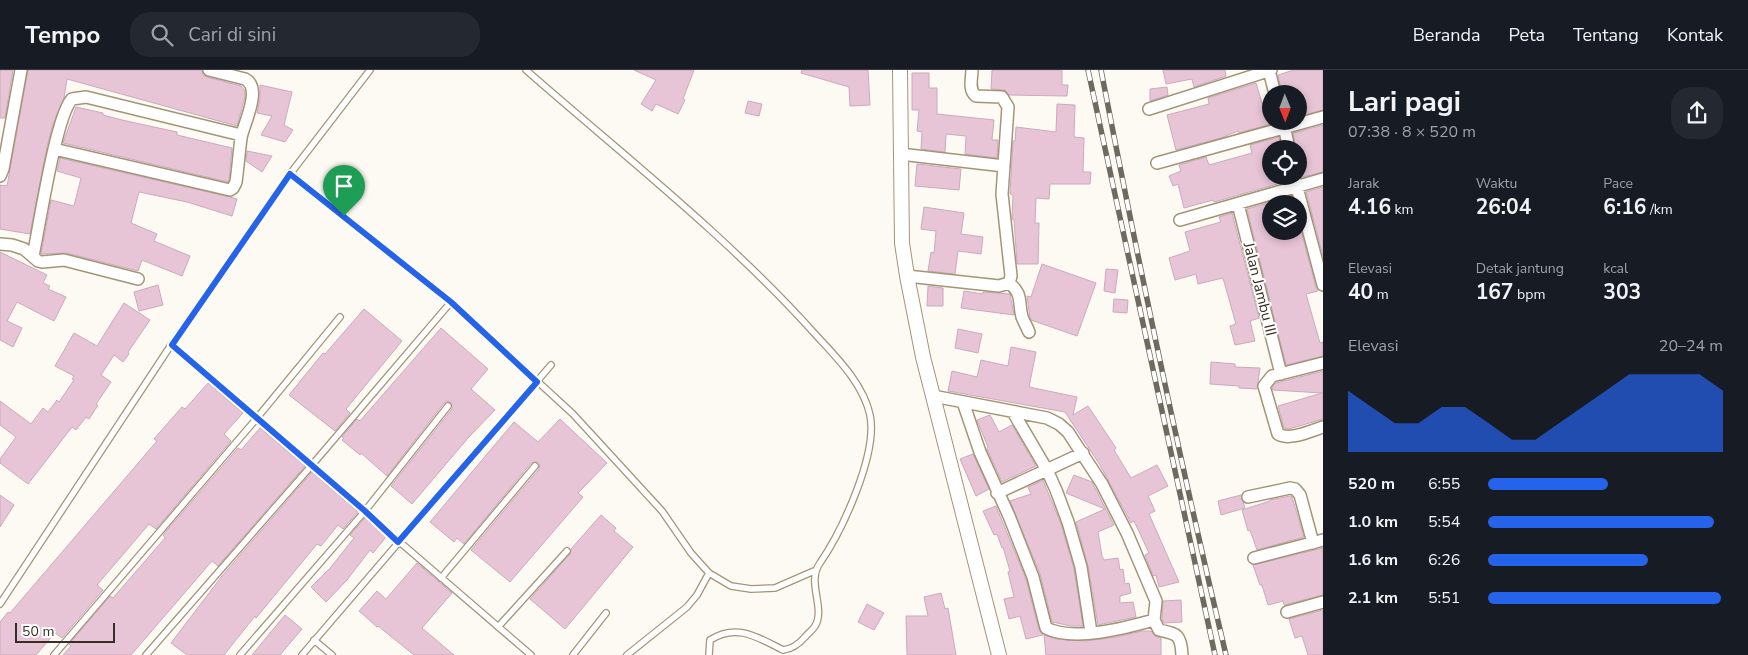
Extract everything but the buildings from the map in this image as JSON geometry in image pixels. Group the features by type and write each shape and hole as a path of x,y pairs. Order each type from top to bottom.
{"street":[{"path":"0,176 3,169 21,70"},
{"path":"54,149 146,172 230,190 236,182 241,136 250,113 252,90 250,76 209,70"},
{"path":"900,70 902,243 907,276 923,357 1000,655"},
{"path":"972,70 971,90 973,94 1002,96 1008,108 1002,194 1010,276 1009,283"},
{"path":"1149,109 1270,70 1273,85"},
{"path":"33,256 54,149 68,103 72,99 86,96 241,136"},
{"path":"1308,120 1323,117"},
{"path":"1157,163 1264,130"},
{"path":"900,154 1004,166"},
{"path":"1307,181 1323,179"},
{"path":"1180,220 1238,204 1287,185"},
{"path":"1296,185 1323,285"},
{"name":"Jalan Jambu III","path":"1238,204 1281,374"},
{"path":"1311,244 1323,241"},
{"path":"0,244 18,247 42,262 64,260 138,279"},
{"path":"907,276 999,286 1009,283"},
{"path":"1009,283 1016,289 1019,295 1022,317 1029,332"},
{"path":"1323,363 1272,376 1264,386 1278,434 1283,437 1290,437 1323,427"},
{"path":"933,396 1047,418 1068,432 1102,484 1126,534 1156,601 1154,620 1159,630 1177,635 1182,648 1182,655"},
{"path":"963,402 980,452 1009,516 1033,576 1046,628 1052,631 1071,634 1131,626 1154,620"},
{"path":"1013,412 1047,470 1066,514 1076,549 1092,632"},
{"path":"997,492 1083,453"},
{"path":"1248,497 1290,488 1298,491 1318,542 1254,558"},
{"path":"1287,612 1323,602"}],"lane":[{"path":"0,604 172,345 290,174 370,70"},
{"path":"290,174 451,302 573,414 662,510 691,553 709,573 731,586 751,589 775,588 814,571 838,534 848,512 869,449 872,430 870,414 864,398 850,374 800,317 752,269 688,209 526,70"},
{"path":"146,655 451,302"},
{"path":"54,655 257,418 340,316"},
{"path":"172,345 531,655"},
{"path":"302,655 551,365"},
{"path":"240,655 365,511 448,406"},
{"path":"441,578 535,466"},
{"path":"498,627 567,551"},
{"path":"709,655 710,640 730,631 743,632 783,650 789,649 801,642 816,625 818,612 814,571"},
{"path":"627,655 687,607 697,595 709,573"},
{"path":"573,655 606,612"},
{"path":"314,640 332,655"}],"railway":[{"path":"1088,70 1215,655"},
{"path":"1101,70 1160,363 1226,655"}],"route":[{"path":"290,174 344,216 451,302 537,382 398,542 365,511 172,345 290,174"}]}
